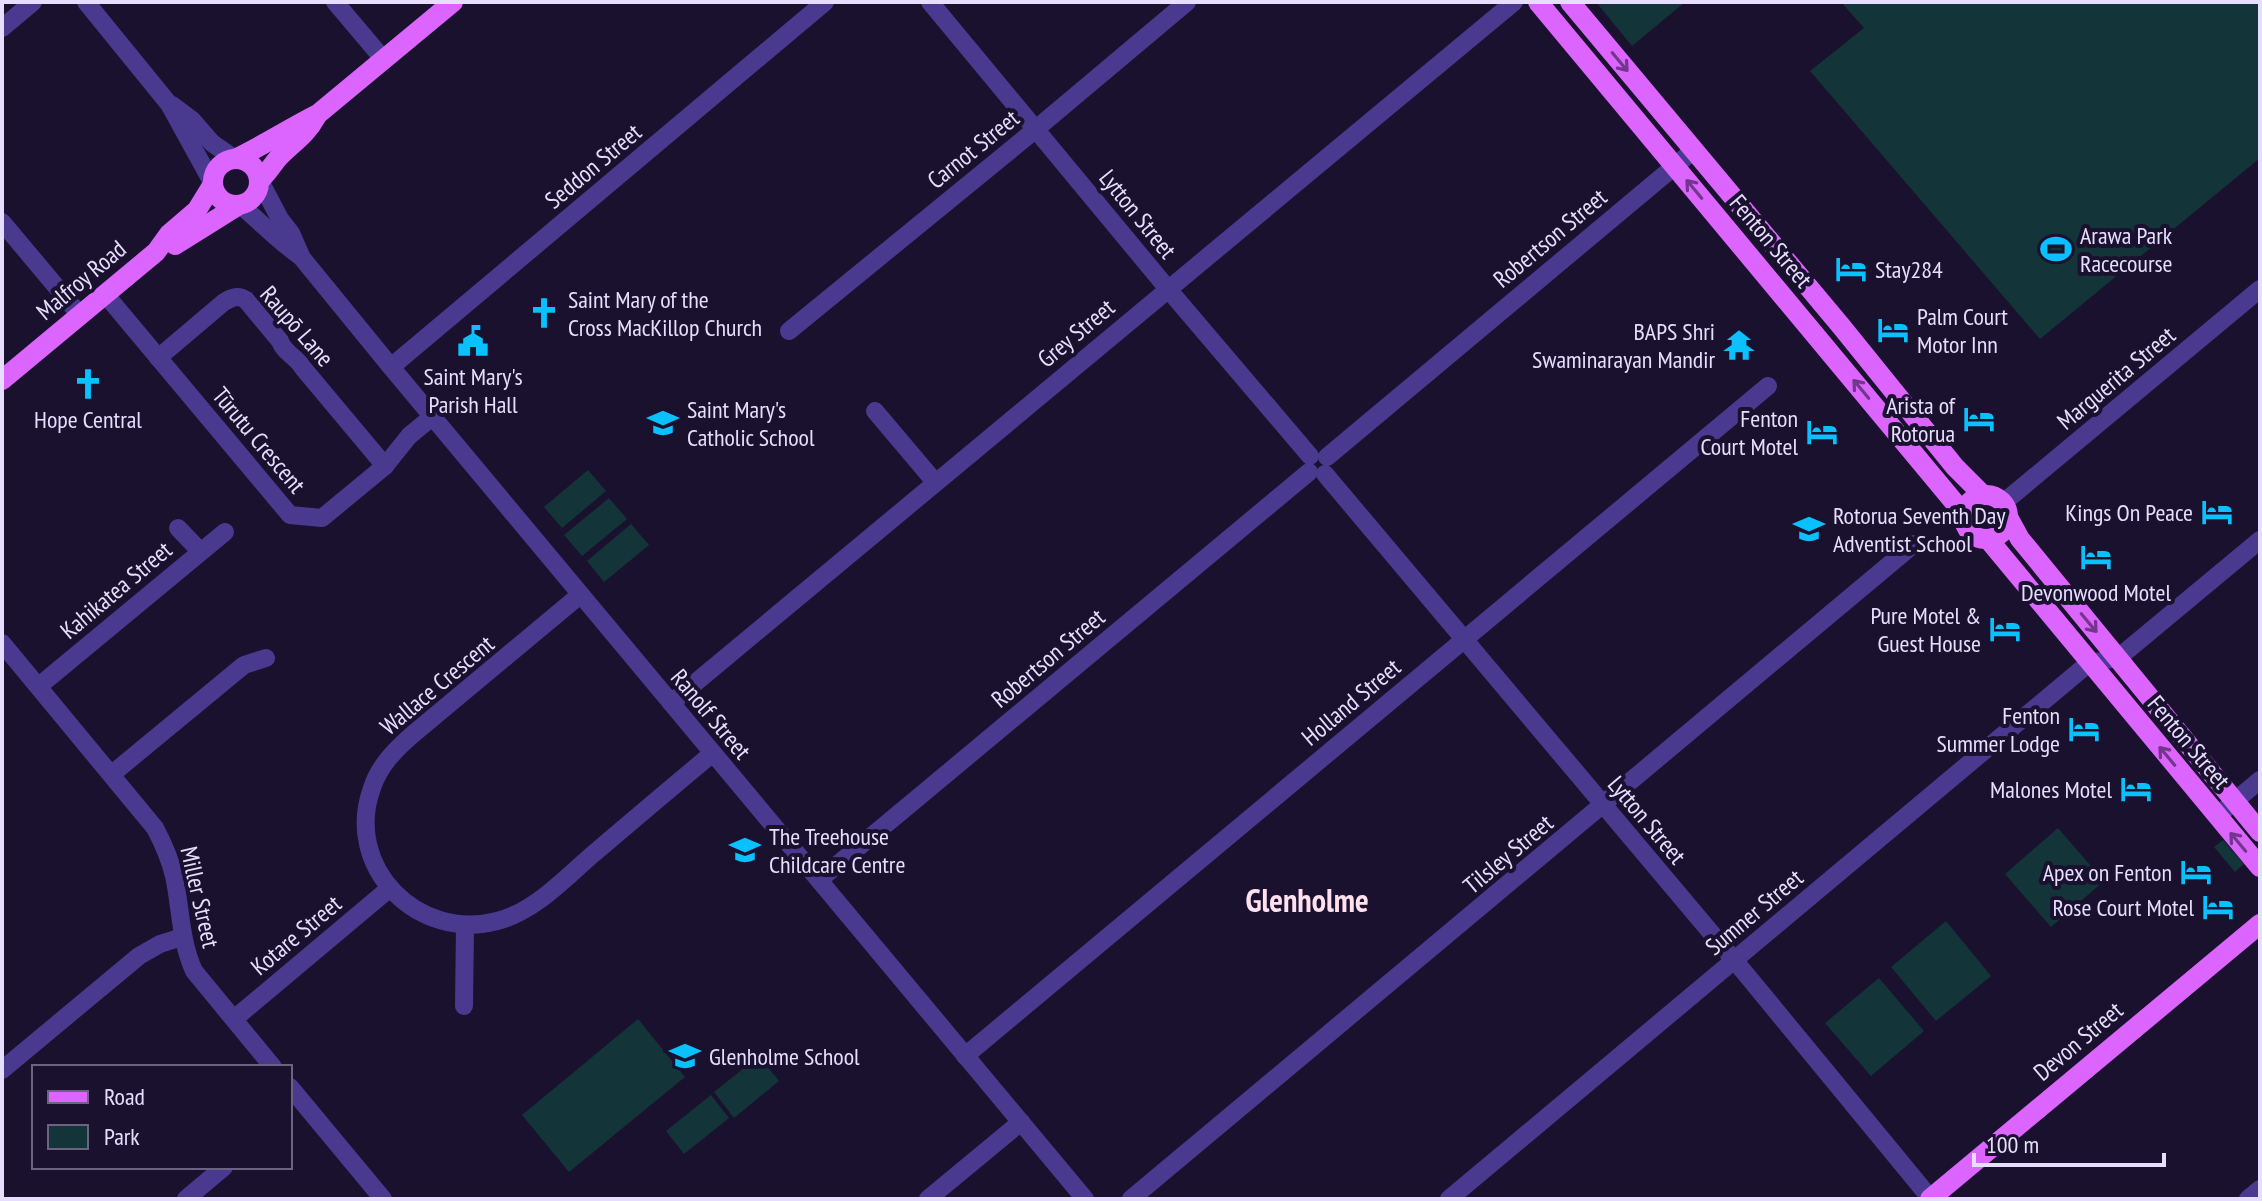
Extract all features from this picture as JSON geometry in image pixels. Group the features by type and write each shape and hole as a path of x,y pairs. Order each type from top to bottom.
{"main road":[{"path":"318,114 309,131 279,157 260,181 254,197 239,205 221,200 213,184 219,167 318,114 453,2"},
{"name":"Fenton Street","path":"1538,2 1964,514"},
{"name":"Fenton Street","path":"1570,2 1955,467 1983,495"},
{"path":"235,159 249,162 255,167 260,181"},
{"name":"Malfroy Road","path":"2,380 156,252 169,234 197,210 213,184"},
{"name":"Malfroy Road","path":"156,252 177,244 239,205"},
{"path":"1822,342 1841,326"},
{"path":"1983,495 1994,496 2006,510 2002,533 1988,539 1973,535 1964,514 1972,500 1983,495"},
{"name":"Fenton Street","path":"2006,510 2020,539 2260,832"},
{"name":"Fenton Street","path":"1988,539 2260,867"},
{"name":"Devon Street","path":"1931,1199 2260,924"}],"street":[{"path":"2,28 33,2"},
{"path":"86,2 169,104 213,184"},
{"path":"335,2 384,60"},
{"name":"Seddon Street","path":"391,367 825,2"},
{"name":"Lytton Street","path":"930,2 1931,1199"},
{"name":"Carnot Street","path":"789,331 1187,2"},
{"name":"Grey Street","path":"671,703 1514,2"},
{"path":"169,104 192,120 212,143 235,159"},
{"name":"Robertson Street","path":"819,880 1694,150"},
{"name":"Ranolf Street","path":"260,181 302,258 1085,1199"},
{"name":"Ranolf Street","path":"239,205 302,258"},
{"path":"2,222 80,315"},
{"name":"Marguerita Street","path":"2006,510 2260,289"},
{"name":"Tūrutu Crescent","path":"105,294 290,515 322,518 385,466 409,436 432,417"},
{"name":"Raupō Lane","path":"158,358 224,302 241,297 282,347 299,360 385,466"},
{"name":"Holland Street","path":"965,1056 1768,386"},
{"path":"875,411 935,482"},
{"path":"178,528 200,551"},
{"name":"Kahikatea Street","path":"39,686 225,532"},
{"path":"2089,663 2118,658 2260,540"},
{"name":"Tilsley Street","path":"1131,1199 1914,544"},
{"name":"Wallace Crescent","path":"580,595 387,759 373,785 366,811 366,826 374,863 390,888 413,908 428,916 465,926 500,920 532,904 713,753"},
{"name":"Miller Street","path":"6,656 39,686 155,828 174,876 182,937 194,971 271,1065"},
{"path":"112,774 244,665 266,658"},
{"name":"Sumner Street","path":"1449,1199 2089,663"},
{"path":"2217,816 2260,780"},
{"name":"Kotare Street","path":"234,1019 390,888"},
{"path":"464,1006 465,926"},
{"path":"2,1070 139,956 160,944 182,937"},
{"path":"294,1100 383,1199"},
{"path":"928,1199 1021,1122"},
{"path":"186,1199 222,1169"},
{"path":"2248,1199 2260,1189"}],"green space":[{"path":"1596,2 1685,2 1632,46"},
{"name":"Arawa Park Racecourse","path":"1841,2 2260,2 2260,158 2040,339 1810,71 1864,28"},
{"path":"588,470 606,491 562,528 544,507"},
{"path":"609,498 627,519 582,556 564,535"},
{"path":"631,524 649,545 604,582 587,561"},
{"path":"2058,828 2104,881 2051,927 2005,874"},
{"path":"2223,840 2244,864 2235,872 2214,847"},
{"path":"1946,921 1991,976 1936,1021 1891,967"},
{"path":"1879,978 1924,1031 1871,1076 1825,1023"},
{"path":"638,1019 685,1077 569,1172 522,1115"},
{"path":"759,1056 779,1081 734,1118 714,1092"},
{"path":"711,1095 729,1118 684,1154 666,1131"}],"place":[{"name":"Arawa Park Racecourse","path":"2056,249"},
{"name":"Stay284","path":"1851,269"},
{"name":"Saint Mary of the Cross MacKillop Church","path":"544,313"},
{"name":"Palm Court Motor Inn","path":"1893,330"},
{"name":"Saint Mary's Parish Hall","path":"473,341"},
{"name":"BAPS Shri Swaminarayan Mandir","path":"1739,345"},
{"name":"Hope Central","path":"88,384"},
{"name":"Arista of Rotorua","path":"1979,419"},
{"name":"Saint Mary's Catholic School","path":"663,423"},
{"name":"Fenton Court Motel","path":"1822,432"},
{"name":"Kings On Peace","path":"2217,512"},
{"name":"Rotorua Seventh Day Adventist School","path":"1809,529"},
{"name":"Devonwood Motel","path":"2096,557"},
{"name":"Pure Motel & Guest House","path":"2005,629"},
{"name":"Fenton Summer Lodge","path":"2084,729"},
{"name":"Malones Motel","path":"2136,789"},
{"name":"The Treehouse Childcare Centre","path":"745,850"},
{"name":"Apex on Fenton","path":"2196,872"},
{"name":"Rose Court Motel","path":"2218,907"},
{"name":"Glenholme School","path":"685,1056"}],"district":[{"name":"Glenholme","path":"1307,900"}]}
